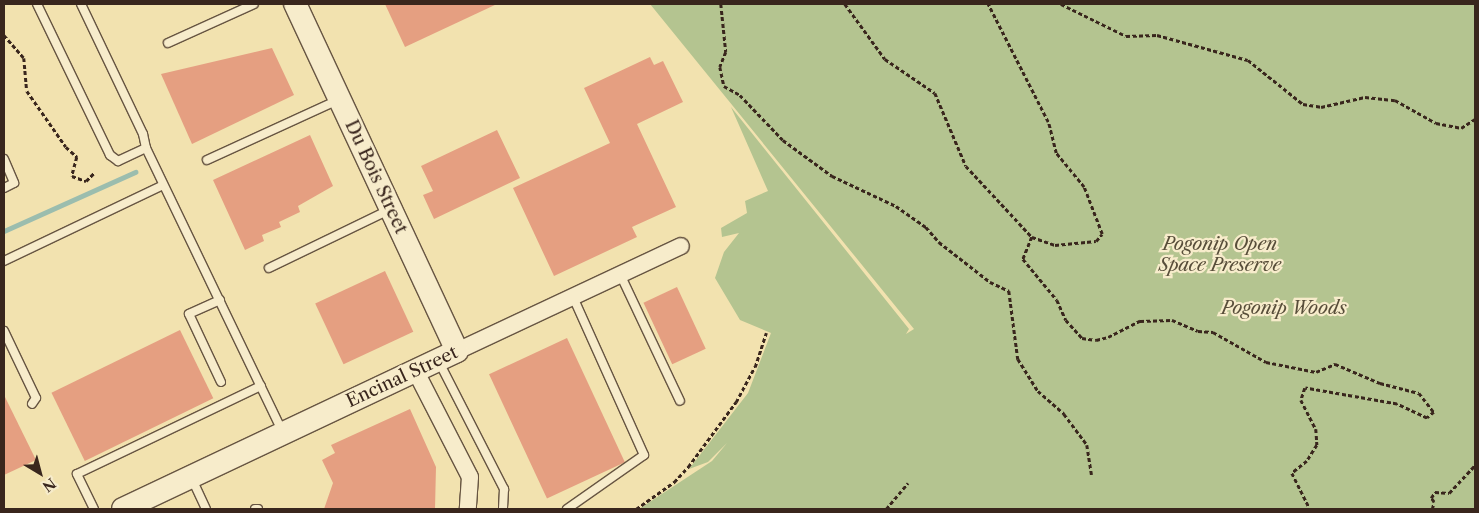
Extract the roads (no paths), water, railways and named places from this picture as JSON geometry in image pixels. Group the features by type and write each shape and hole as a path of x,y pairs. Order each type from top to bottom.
{"street":[{"name":"Du Bois Street","path":"295,4 391,209 447,356"},
{"name":"Encinal Street","path":"123,509 681,246"},
{"path":"415,370 470,477 468,509"}],"lane":[{"path":"37,4 110,155 118,160 146,148"},
{"path":"81,4 143,134 146,148 163,185 262,386 283,433"},
{"path":"168,42 254,4"},
{"path":"207,160 340,99"},
{"path":"4,159 14,182 4,188"},
{"path":"4,261 163,185"},
{"path":"269,268 391,209"},
{"path":"620,274 680,402"},
{"path":"567,509 644,455 573,297"},
{"path":"220,300 189,314 221,382"},
{"path":"4,331 36,398 32,404"},
{"path":"447,356 504,489 503,509"},
{"path":"94,509 77,474 262,386"},
{"path":"191,477 206,509"}],"waterway":[{"path":"4,231 135,172"}],"park label":[{"name":"Pogonip Open Space Preserve","path":"1220,255"},
{"name":"Pogonip Woods","path":"1284,308"}]}
